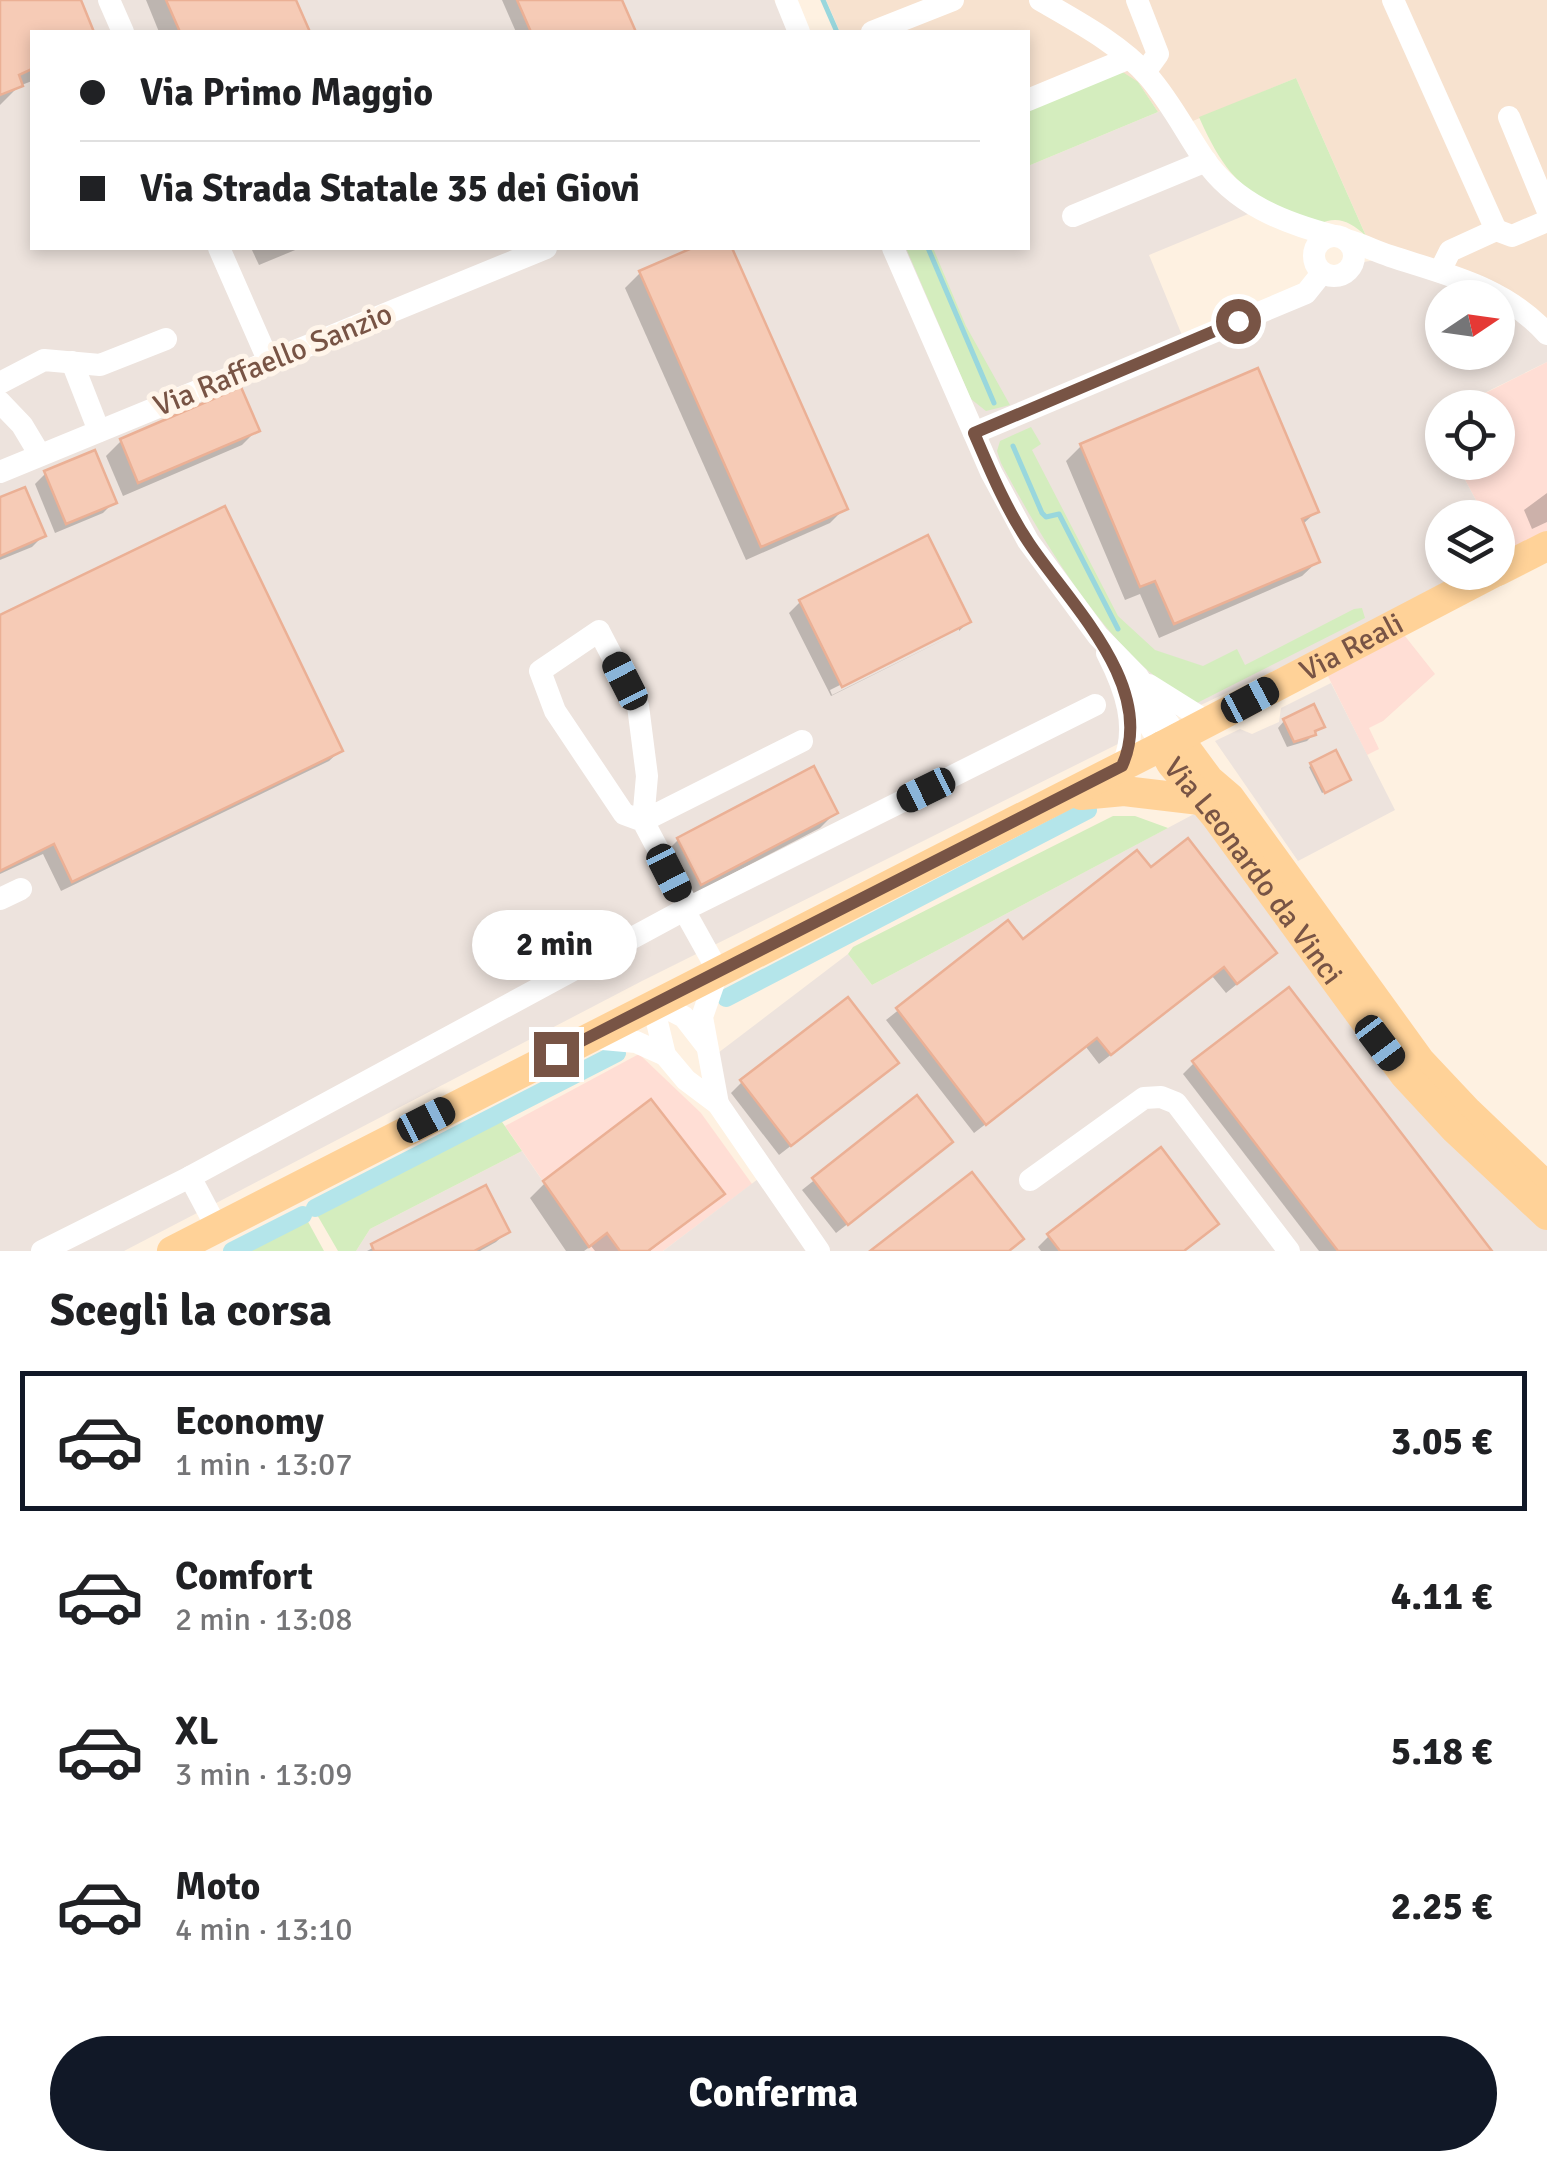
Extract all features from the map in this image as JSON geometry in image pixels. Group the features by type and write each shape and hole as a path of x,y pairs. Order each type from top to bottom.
{"main road":[{"name":"Via Reali","path":"1515,562 1547,546"},
{"name":"Via Reali","path":"172,1251 1461,590"},
{"name":"Via Leonardo da Vinci","path":"1170,742 1200,800 1404,1074 1441,1115 1547,1214"},
{"name":"Via Leonardo da Vinci","path":"1170,742 1230,798 1420,1061 1547,1187"},
{"path":"1048,802 1114,791 1200,800"}],"street":[{"path":"109,0 123,30"},
{"path":"877,30 953,0"},
{"path":"1040,0 1136,66 1206,161 1252,205 1284,221 1440,271 1512,302 1547,334"},
{"path":"1030,99 1136,66 1158,54 1137,0"},
{"path":"1393,0 1496,230 1512,236 1547,220"},
{"path":"786,1 799,30"},
{"path":"1509,117 1547,209"},
{"path":"1073,216 1206,161"},
{"path":"1440,271 1450,252 1496,230"},
{"path":"1340,238 1355,256 1351,268"},
{"path":"1340,238 1323,239 1315,250 1315,262 1322,272 1334,276 1362,261 1386,255"},
{"path":"220,250 269,362"},
{"name":"Via Raffaello Sanzio","path":"0,472 541,250"},
{"path":"894,250 990,472 1028,541 1127,674 1170,742"},
{"path":"974,433 1306,293 1322,272"},
{"path":"0,382 44,360 100,366 166,339"},
{"path":"72,362 100,432"},
{"path":"0,402 22,425 40,456"},
{"path":"718,1104 705,1044 704,1006 718,971 643,821 647,776 638,706 599,631 540,671 555,711 624,814 643,821 802,740"},
{"path":"1127,674 1208,722"},
{"path":"1122,766 1131,732 1127,674"},
{"path":"42,1251 190,1177 686,909 1096,705"},
{"path":"705,1044 684,1017 657,1003 665,1054 686,1080 718,1104 819,1251"},
{"path":"588,1038 636,1042 665,1054"},
{"path":"1030,1180 1144,1098 1161,1096 1176,1103 1289,1251"},
{"path":"190,1177 217,1228"}],"shaded area":[{"path":"0,0 774,0 790,30 30,30 30,250 1030,250 1030,165 1175,105 1209,160 1265,207 1149,255 1186,345 1322,274 1332,278 1343,276 1364,262 1386,258 1447,280 1425,280 1425,370 1515,370 1515,312 1547,338 1547,362 1490,390 1425,390 1425,480 1465,480 1476,500 1425,500 1425,590 1446,590 1120,743 642,981 124,1251 0,1251"},
{"path":"826,0 1547,0 1547,331 1515,316 1515,280 1440,280 1371,247 1296,78 1188,123 1175,105 1158,112 1138,82 1030,106 1030,30 839,30"},
{"path":"1547,362 1547,540 1515,556 1515,500 1476,500 1465,480 1515,480 1515,390 1492,390"},
{"path":"1397,626 1435,674 1383,721 1369,728 1379,749 1367,755 1323,666"},
{"path":"1331,683 1395,810 1298,861 1215,741 1240,729 1252,734 1279,722 1281,708"},
{"path":"1196,813 1547,1225 1547,1251 828,1251 725,1104 714,1056 848,954 872,985"},
{"path":"639,1054 701,1113 752,1184 663,1251 591,1251 505,1126"},
{"path":"522,1151 591,1251 356,1251 370,1229"},
{"path":"758,1179 807,1251 663,1251"}],"green space":[{"path":"1118,69 1138,82 1158,112 1030,165 1030,105"},
{"path":"1296,78 1366,236 1344,221 1319,224 1259,197 1232,174 1199,117"},
{"path":"907,250 934,250 966,326 1010,405 986,411 971,399"},
{"path":"1031,427 1041,444 1032,450 1118,616 1155,650 1203,666 1237,649 1245,665 1354,609 1362,608 1365,618 1197,703 1167,686 1110,632 1084,598 1001,463 997,451 1000,441"},
{"path":"1113,816 1135,816 1168,828 872,985 848,954 853,947"},
{"path":"500,1119 522,1151 370,1229 356,1251 338,1251 316,1213"},
{"path":"306,1218 324,1251 240,1251"}],"building":[{"path":"0,0 81,0 93,30 30,30 30,70 19,75 23,86 0,95"},
{"path":"166,0 296,0 309,30 179,30"},
{"path":"517,0 622,0 635,30 530,30"},
{"path":"687,250 733,250 848,509 761,547 639,271"},
{"path":"1258,368 1319,512 1302,519 1320,562 1174,624 1155,581 1140,587 1080,444"},
{"path":"241,387 260,431 138,483 120,439"},
{"path":"95,450 117,503 66,524 44,471"},
{"path":"25,487 46,536 0,556 0,497"},
{"path":"225,506 343,751 72,882 54,844 0,871 0,615"},
{"path":"928,535 971,622 842,687 799,600"},
{"path":"1314,704 1325,727 1315,731 1316,735 1294,742 1283,719"},
{"path":"1336,750 1351,780 1325,793 1310,763"},
{"path":"814,766 838,813 701,885 677,838"},
{"path":"1188,838 1277,953 1237,984 1224,967 1111,1055 1097,1038 986,1125 896,1008 1008,920 1023,939 1137,850 1151,867"},
{"path":"1289,987 1492,1251 1338,1251 1192,1061"},
{"path":"848,997 899,1063 791,1146 740,1080"},
{"path":"917,1095 953,1142 848,1225 812,1178"},
{"path":"651,1099 725,1194 648,1251 620,1251 607,1233 589,1247 543,1181"},
{"path":"1161,1147 1219,1224 1184,1251 1060,1251 1047,1234"},
{"path":"972,1172 1024,1239 1009,1251 870,1251"},
{"path":"486,1185 510,1232 474,1251 374,1251 371,1244"}],"waterway":[{"path":"823,0 836,30"},
{"path":"929,250 994,403"},
{"path":"1013,446 1042,513 1046,517 1059,514 1118,629"},
{"path":"726,998 1088,810"},
{"path":"315,1208 617,1053"},
{"path":"232,1251 303,1215"}],"route":[{"path":"556,1054 1122,766 1131,732 1116,672 1098,636 1028,541 990,472 974,433 1238,321"}]}
